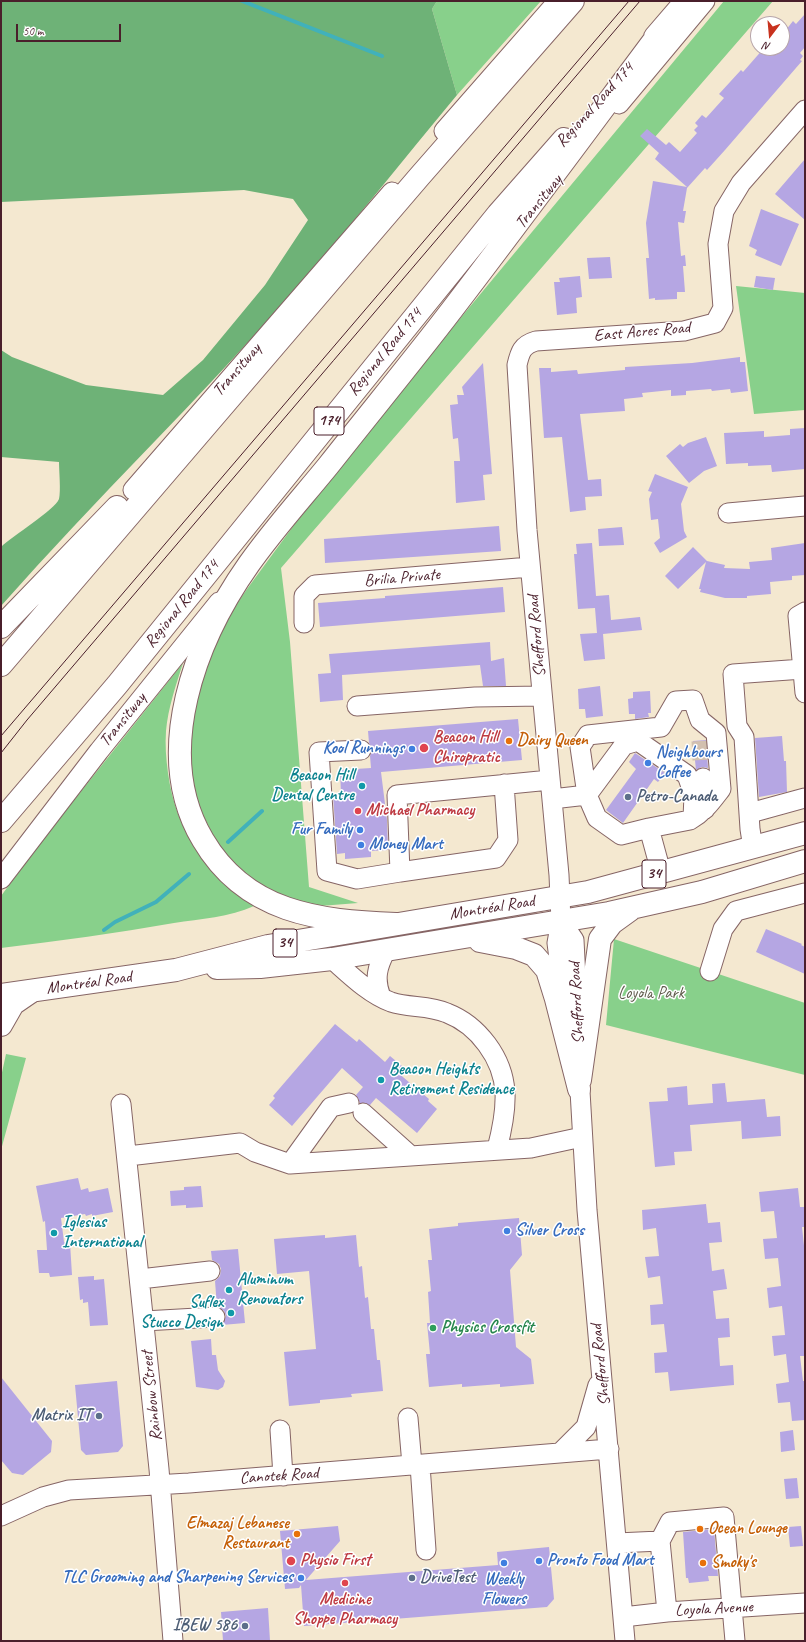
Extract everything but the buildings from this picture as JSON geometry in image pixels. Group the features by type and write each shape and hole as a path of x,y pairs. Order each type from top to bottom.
{"main road":[{"path":"1,665 242,383 573,1"},
{"name":"Regional Road 174","path":"1,821 117,685 498,214 686,1"},
{"path":"396,924 350,922 322,918 270,903 249,890 231,876 211,854 197,830 186,802 180,769 181,733 186,699 194,669 222,608 249,564 451,312 664,27"},
{"path":"1,627 88,539 133,490 242,383"},
{"name":"Montréal Road","path":"176,970 268,946 588,892 805,833"},
{"name":"Montréal Road","path":"1,995 176,970 260,966 332,959 465,938 561,921 702,892 805,861"},
{"path":"579,1090 600,939 612,923 636,906"},
{"path":"465,938 516,948 534,955 547,970 556,999 579,1090"},
{"path":"1,1025 13,1004 32,991"}],"street":[{"name":"Transitway","path":"133,490 558,1"},
{"path":"664,27 690,1"},
{"name":"Transitway","path":"451,312 594,133 705,1"},
{"name":"East Acres Road","path":"520,351 528,343 536,341 684,331 715,323 723,308 718,244 724,211 741,183 805,110"},
{"name":"Transitway","path":"242,383 341,250"},
{"name":"Shefford Road","path":"520,351 517,365 530,567 560,897 561,921 557,943 567,1020 579,1090 601,1376 609,1449 625,1641"},
{"path":"728,513 805,506"},
{"name":"Transitway","path":"1,879 99,751 249,564"},
{"name":"Brilia Private","path":"304,623 304,596 315,585 530,567"},
{"path":"805,612 798,616 805,693"},
{"path":"753,848 750,829 744,737 747,728 739,674 803,669"},
{"path":"357,706 475,697 542,696"},
{"path":"700,720 716,733 721,789 699,814 621,835 597,818 587,795 580,747 588,735 661,727 676,701 693,700 700,720 701,741"},
{"path":"552,799 587,795 624,745 638,741 687,775 699,814"},
{"path":"361,750 319,752 327,871 357,878 496,858 508,840 504,784"},
{"path":"699,814 703,778"},
{"path":"400,872 397,795 550,780"},
{"path":"750,813 805,798"},
{"path":"649,828 661,872"},
{"path":"710,972 723,929 736,911 805,893"},
{"path":"381,997 377,987 377,969 386,950"},
{"path":"332,959 358,981 381,997 391,1002 432,1008 447,1012 462,1020 476,1031 494,1056 501,1073 505,1091 505,1111 497,1149"},
{"name":"Rainbow Street","path":"122,1104 161,1485 173,1641"},
{"path":"290,1164 331,1107 356,1108 411,1156"},
{"path":"128,1156 240,1143 255,1152 290,1164 546,1146 582,1137"},
{"path":"140,1278 210,1271"},
{"path":"144,1321 215,1317"},
{"path":"561,1452 586,1427 601,1376"},
{"path":"408,1418 416,1465 426,1550"},
{"path":"280,1430 283,1476"},
{"name":"Canotek Road","path":"1,1516 43,1497 69,1490 283,1476 609,1449"},
{"path":"667,1612 660,1541 670,1522 724,1517 735,1641"},
{"path":"617,1543 660,1541"},
{"name":"Loyola Avenue","path":"623,1617 667,1612 732,1609 805,1603"}],"green space":[{"path":"1,1 437,1 432,9 457,95 336,243 294,291 222,371 74,526 1,606 1,547 56,504 60,495 60,486 59,462 1,457 1,350 12,357 86,385 163,395 203,360 265,285 308,220 293,199 244,190 1,202"},
{"path":"437,1 541,1 457,95 432,9"},
{"path":"724,1 773,1 760,16 750,16 750,28 281,568 290,642 309,887 358,903 320,906 302,904 260,889 223,857 189,785 191,702 224,623 247,589 297,521 458,321"},
{"path":"736,286 805,293 805,410 754,414"},
{"path":"183,663 170,705 166,731 168,773 172,794 178,814 196,849 221,879 254,906 235,913 215,917 88,937 1,948 1,896 40,843"},
{"name":"Loyola Park","path":"614,939 805,1003 805,1075 606,1025"},
{"path":"6,1054 26,1058 1,1150 1,1077"}],"waterway":[{"path":"242,1 382,56"},
{"path":"228,842 262,811"},
{"path":"104,930 115,922 156,902 189,874"}],"tunnel":[{"path":"701,741 703,778"}],"tram line":[{"path":"1,736 629,1"},
{"path":"1,753 27,720 640,1"}],"place":[{"name":"Dairy Queen","path":"509,741"},
{"name":"Beacon Hill Chiropratic","path":"424,748"},
{"name":"Kool Runnings","path":"412,749"},
{"name":"Neighbours Coffee","path":"648,763"},
{"name":"Beacon Hill Dental Centre","path":"362,786"},
{"name":"Petro-Canada","path":"628,797"},
{"name":"Michael Pharmacy","path":"358,811"},
{"name":"Fur Family","path":"360,830"},
{"name":"Money Mart","path":"361,845"},
{"name":"Beacon Heights Retirement Residence","path":"381,1080"},
{"name":"Silver Cross","path":"507,1231"},
{"name":"Iglesias International","path":"54,1233"},
{"name":"Aluminum Renovators","path":"229,1290"},
{"name":"Suflex Stucco Design","path":"231,1313"},
{"name":"Physics Crossfit","path":"433,1328"},
{"name":"Matrix IT","path":"99,1416"},
{"name":"Ocean Lounge","path":"700,1529"},
{"name":"Elmazaj Lebanese Restaurant","path":"297,1534"},
{"name":"Physio First","path":"291,1561"},
{"name":"Pronto Food Mart","path":"539,1561"},
{"name":"Weekly Flowers","path":"504,1563"},
{"name":"Smoky's","path":"703,1563"},
{"name":"TLC Grooming and Sharpening Services","path":"301,1578"},
{"name":"DriveTest","path":"412,1578"},
{"name":"Medicine Shoppe Pharmacy","path":"345,1583"},
{"name":"IBEW 586","path":"245,1626"}]}
